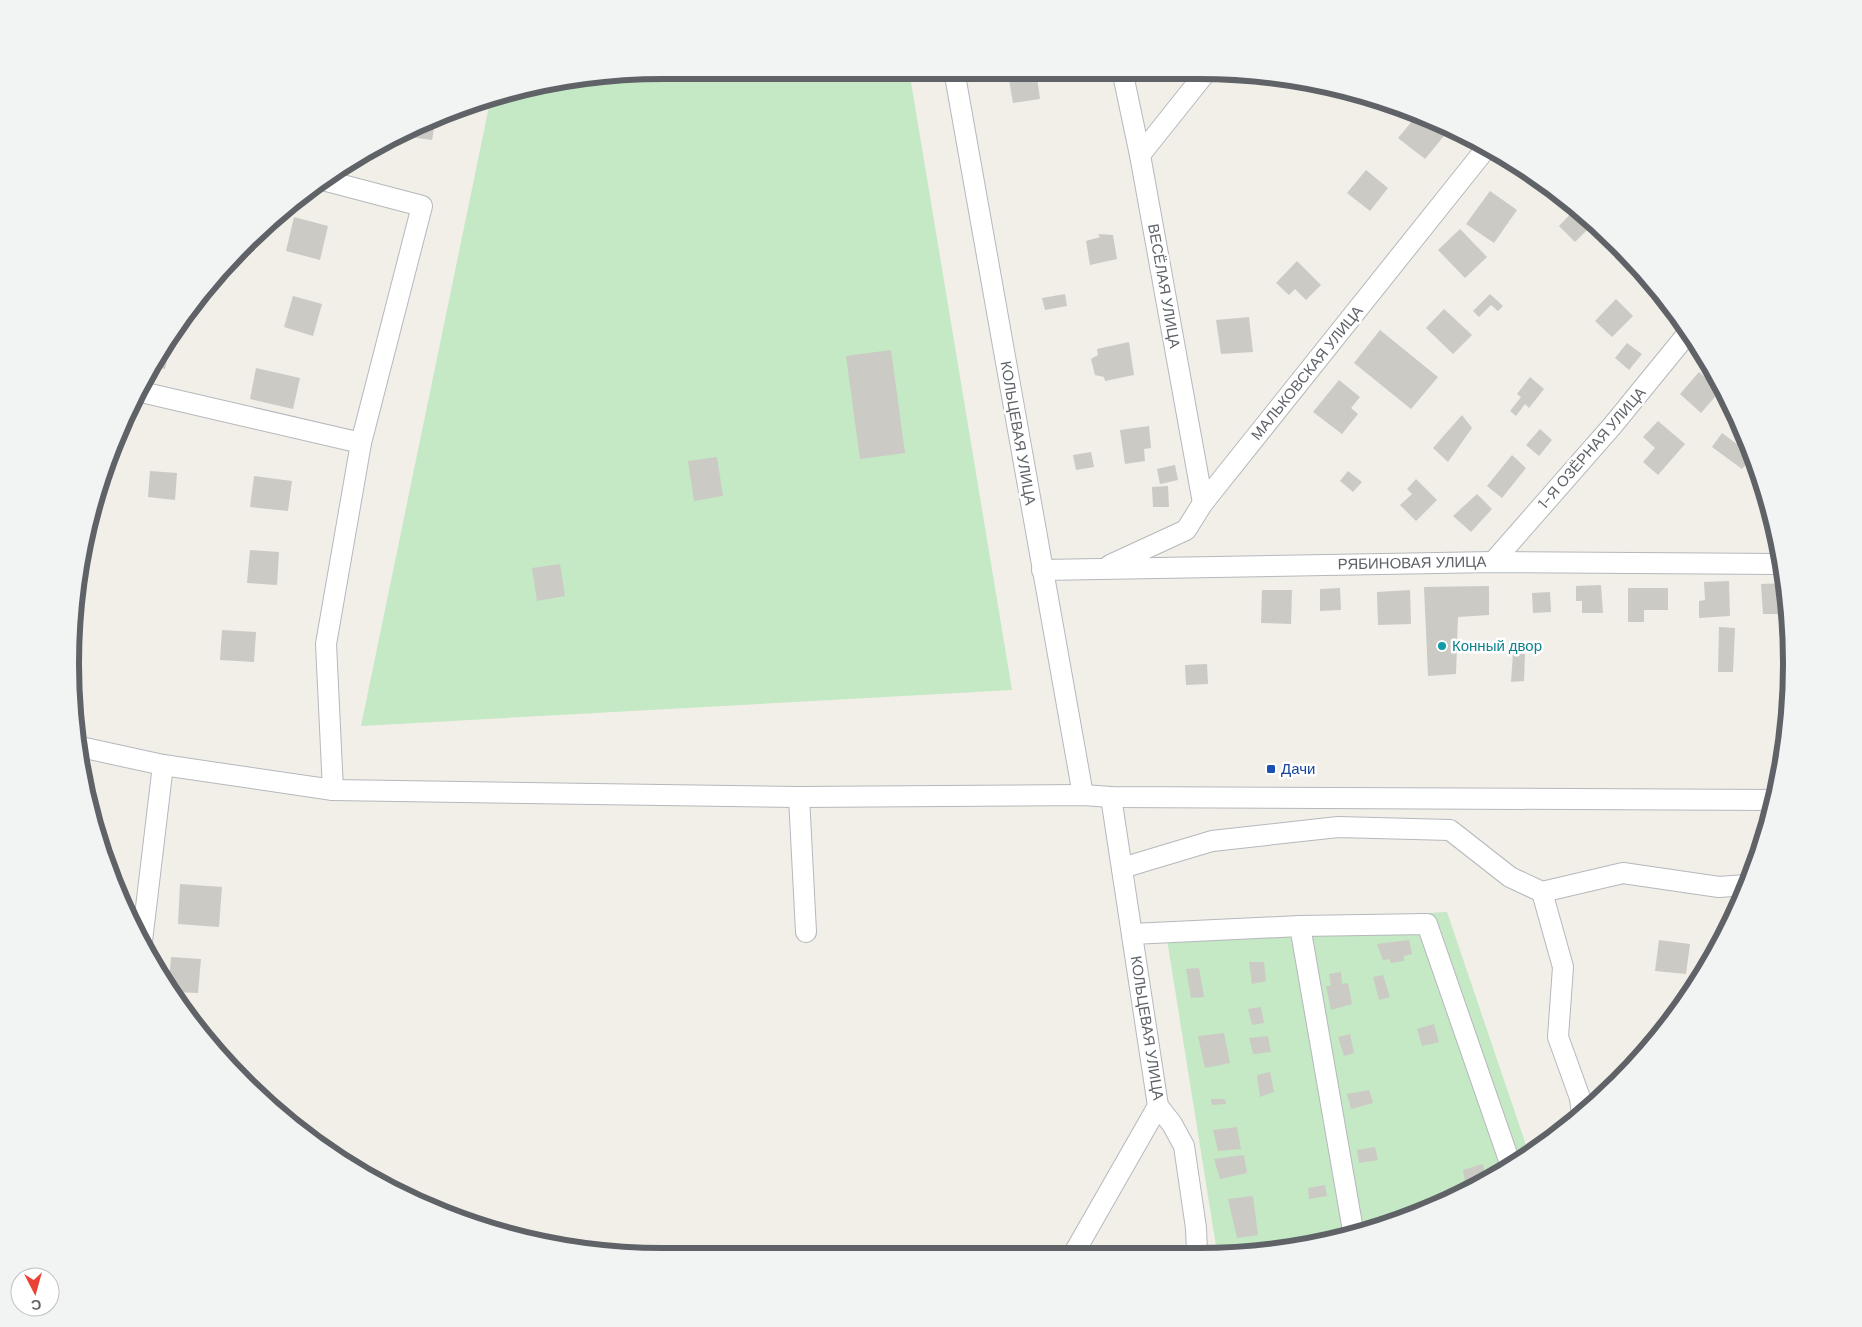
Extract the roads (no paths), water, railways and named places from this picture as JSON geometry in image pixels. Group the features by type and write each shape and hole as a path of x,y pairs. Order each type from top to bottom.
{"street":[{"name":"КОЛЬЦЕВАЯ УЛИЦА","path":"956,79 1083,795"},
{"name":"ВЕСЁЛАЯ УЛИЦА","path":"1124,79 1140,154 1203,503"},
{"path":"1140,154 1200,79"},
{"name":"МАЛЬКОВСКАЯ УЛИЦА","path":"1103,568 1186,530 1203,503 1483,153"},
{"path":"332,182 422,206 361,443 326,644 333,790"},
{"name":"1-Я ОЗЁРНАЯ УЛИЦА","path":"1493,562 1613,425 1684,338"},
{"path":"145,393 361,443"},
{"name":"РЯБИНОВАЯ УЛИЦА","path":"1042,570 1493,562 1774,564"},
{"path":"85,748 163,765 333,790 799,797 1083,795 1111,797 1767,800"},
{"path":"143,930 163,765"},
{"path":"799,797 806,932"},
{"name":"КОЛЬЦЕВАЯ УЛИЦА","path":"1111,797 1158,1106 1172,1124 1184,1146 1196,1228 1197,1248"},
{"path":"1122,868 1212,842 1338,827 1450,830 1510,877 1542,892 1623,873 1719,887 1739,886"},
{"path":"1542,892 1563,967 1558,1037 1580,1098 1581,1105"},
{"path":"1132,934 1300,926 1427,924 1509,1159"},
{"path":"1300,926 1352,1227"},
{"path":"1077,1248 1158,1106"}],"place":[{"name":"Конный двор","path":"1442,646"},
{"name":"Дачи","path":"1271,769"}]}
